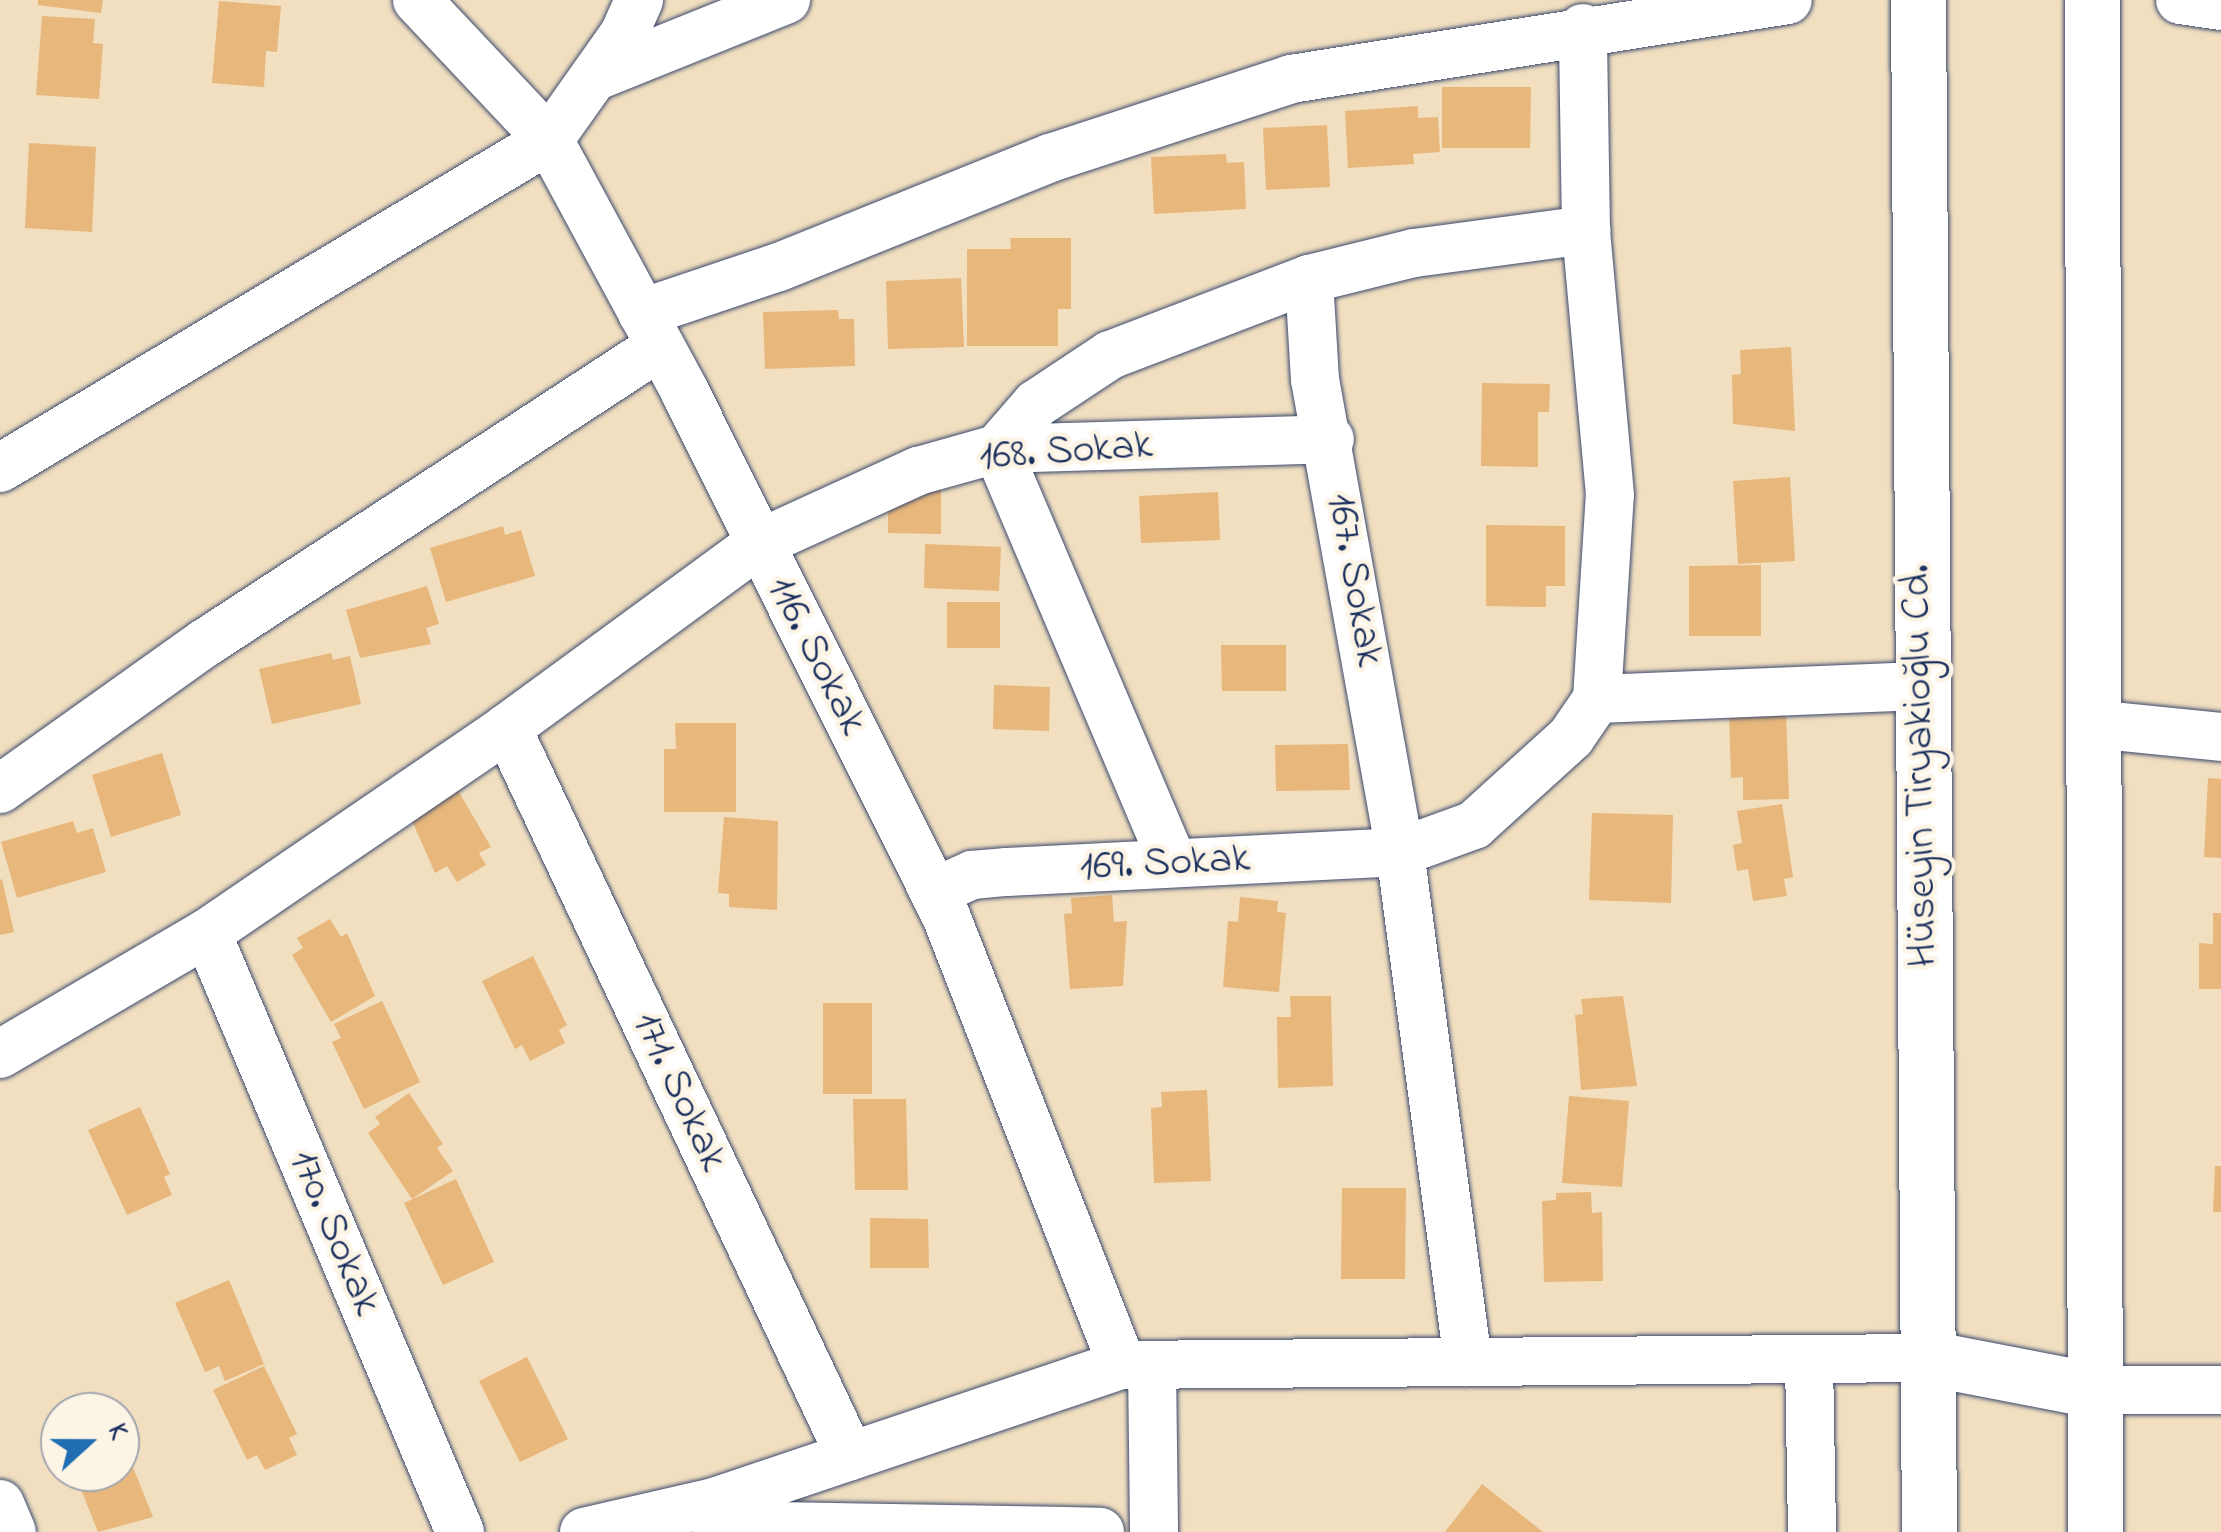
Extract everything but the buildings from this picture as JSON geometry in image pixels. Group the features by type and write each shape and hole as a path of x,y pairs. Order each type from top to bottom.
{"street":[{"name":"116. Sokak","path":"418,0 550,140 651,330 934,892 1137,1365"},
{"path":"0,468 550,140 594,77 639,0"},
{"path":"594,77 786,0"},
{"path":"0,789 651,330 779,267 1050,158 1290,78 1582,28 1788,0"},
{"name":"Hüseyin Tiryakioğlu Cd.","path":"1918,0 1930,1532"},
{"path":"2092,0 2095,1532"},
{"path":"2180,0 2221,6"},
{"path":"1582,28 1586,230 1610,495 1598,699 1921,686"},
{"path":"1172,863 996,449 1036,404 1110,355 1308,279 1414,253 1586,230"},
{"name":"167. Sokak","path":"1308,279 1315,380 1330,439 1400,852 1468,1362"},
{"name":"168. Sokak","path":"0,1054 207,933 507,728 760,543 918,471 996,449 1330,439"},
{"name":"169. Sokak","path":"934,892 972,875 1400,852 1474,825 1571,737 1598,699"},
{"path":"2093,724 2221,737"},
{"name":"171. Sokak","path":"507,728 850,1456"},
{"name":"170. Sokak","path":"207,933 460,1532"},
{"path":"716,1520 850,1456 1137,1365 1928,1358 2094,1390 2221,1390"},
{"path":"1809,1360 1812,1532"},
{"path":"1137,1365 1154,1532"},
{"path":"0,1504 12,1532"},
{"path":"584,1532 716,1520 1100,1532"}]}
